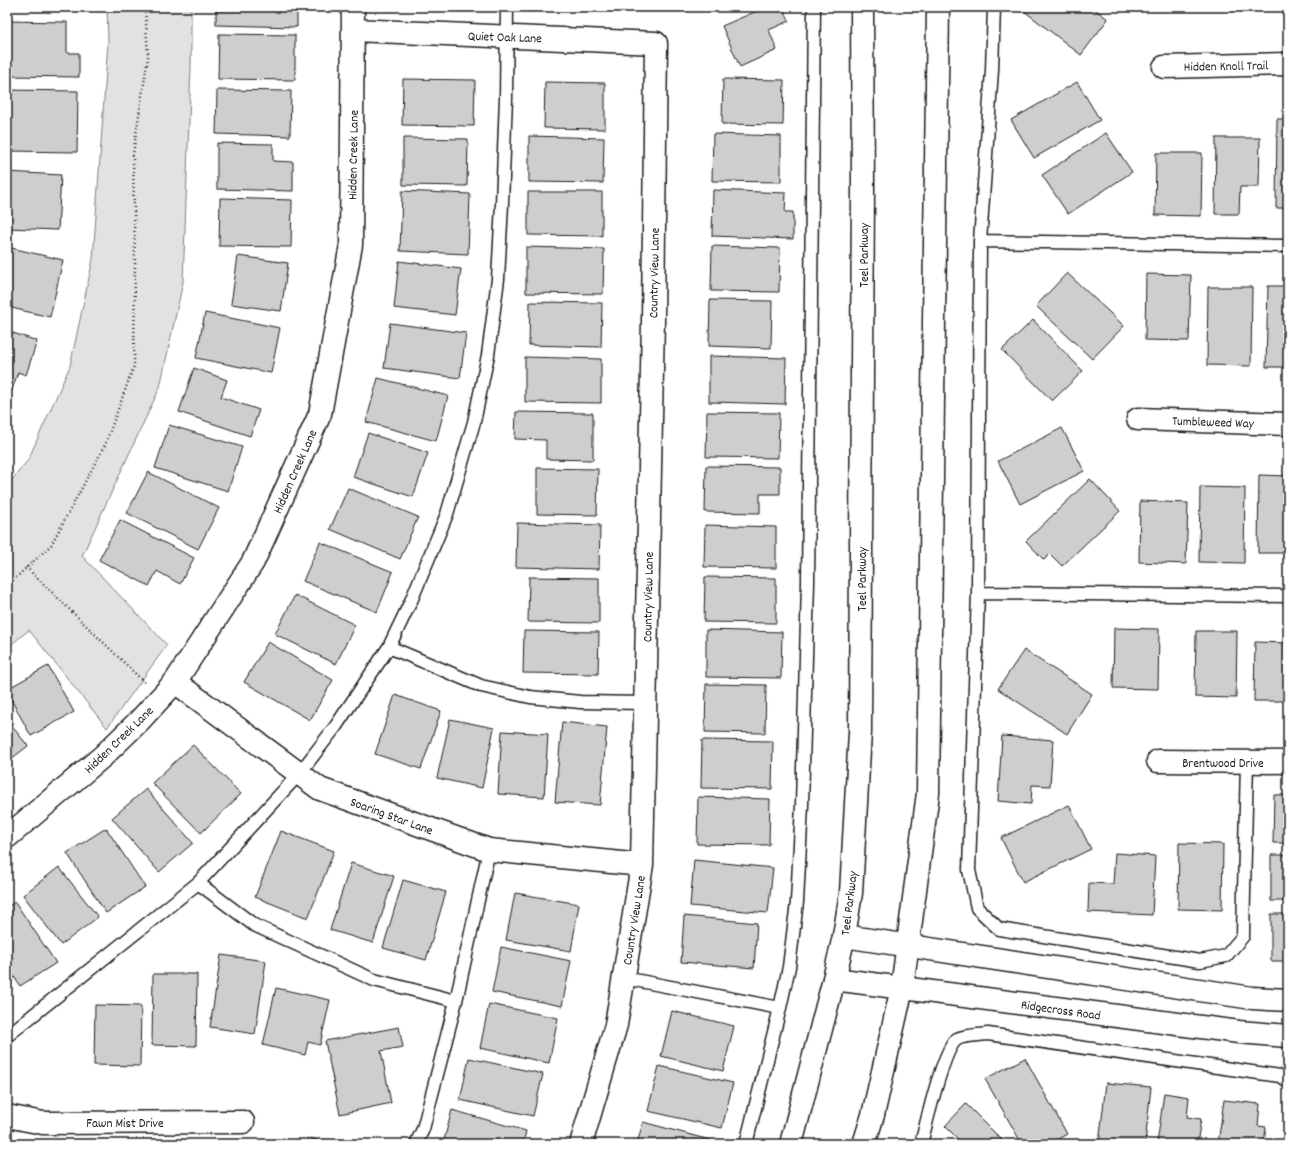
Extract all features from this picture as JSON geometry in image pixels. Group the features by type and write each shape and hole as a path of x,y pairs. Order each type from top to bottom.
{"street":[{"name":"Hidden Creek Lane","path":"7,837 103,756 140,720 175,682 253,562 320,414 351,245 354,7"},
{"name":"Teel Parkway","path":"791,1144 834,979 844,936 851,893 860,732 863,188 862,7"},
{"path":"864,1144 873,1114 902,988 928,793 938,7"},
{"name":"Quiet Oak Lane","path":"353,30 656,43"},
{"name":"Country View Lane","path":"582,1144 616,1025 642,865 656,43"},
{"name":"Hidden Knoll Trail","path":"1164,67 1288,64"},
{"name":"Tumbleweed Way","path":"1138,419 1288,424"},
{"name":"Soaring Star Lane","path":"175,682 320,789 489,850 642,865"},
{"name":"Brentwood Drive","path":"1158,761 1288,762"},
{"path":"844,936 1252,998 1288,1000"},
{"name":"Ridgecross Road","path":"834,979 1239,1032 1288,1036"},
{"name":"Fawn Mist Drive","path":"7,1116 44,1123 244,1122"}],"lane":[{"path":"7,1036 198,883 299,774 336,726 389,647 411,601 446,514 474,422 488,355 499,264 506,106 507,7"},
{"path":"746,1144 789,967 797,902 802,805 808,583 814,7"},
{"path":"994,7 992,70 980,241 978,593 969,870 977,908 999,929 1200,961 1226,956 1243,936 1247,761"},
{"path":"980,241 1288,246"},
{"path":"978,593 1288,596"},
{"path":"389,647 481,686 523,695 580,702 645,704"},
{"path":"416,1144 423,1129 456,1001 489,850"},
{"path":"198,883 254,925 374,980 456,1001"},
{"path":"624,978 780,1008"},
{"path":"921,1144 934,1094 948,1052 957,1040 971,1036 988,1034 996,1035 1280,1076 1288,1081"}],"path":[{"path":"7,586 51,545 106,445 134,366 135,265 133,154 148,57 144,7"},
{"path":"26,567 150,687 175,682"}],"shaded area":[{"path":"107,7 191,7 191,67 183,282 160,387 82,556 167,645 107,728 29,630 7,648 7,486 28,460 70,366 93,259 108,41"}],"building":[{"path":"216,7 297,7 297,27 216,25"},
{"path":"766,7 783,7 789,21 769,30 777,50 740,67 722,26"},
{"path":"1019,7 1092,7 1108,19 1081,55"},
{"path":"1249,7 1288,7 1288,9 1249,9"},
{"path":"7,21 67,22 67,53 79,53 79,77 7,76"},
{"path":"219,34 295,35 295,80 218,79"},
{"path":"403,79 475,80 474,126 402,125"},
{"path":"723,79 784,80 783,125 722,124"},
{"path":"545,82 605,83 605,129 544,128"},
{"path":"1077,82 1100,120 1034,158 1011,120"},
{"path":"7,90 78,91 77,152 7,151"},
{"path":"217,90 291,91 290,136 216,134"},
{"path":"1277,119 1288,119 1288,208 1276,208"},
{"path":"1106,133 1132,172 1068,214 1042,175"},
{"path":"713,134 781,136 781,182 712,181"},
{"path":"529,136 604,138 603,183 529,182"},
{"path":"403,138 468,139 467,186 403,185"},
{"path":"1216,138 1260,138 1259,187 1240,187 1239,214 1215,214"},
{"path":"217,143 273,144 273,161 293,162 293,191 217,189"},
{"path":"1156,153 1202,153 1201,216 1155,215"},
{"path":"7,172 61,175 58,230 7,228"},
{"path":"713,190 786,193 785,212 793,212 793,239 712,236"},
{"path":"402,191 470,194 468,254 400,251"},
{"path":"528,192 602,192 602,236 528,235"},
{"path":"220,198 292,200 291,247 219,246"},
{"path":"712,246 780,248 779,292 711,291"},
{"path":"7,247 63,260 50,317 7,307"},
{"path":"526,247 604,249 603,294 526,293"},
{"path":"238,256 288,263 281,311 231,304"},
{"path":"399,261 461,269 455,315 394,308"},
{"path":"1067,273 1124,326 1092,359 1036,306"},
{"path":"1146,274 1191,275 1189,341 1145,340"},
{"path":"1268,286 1288,286 1288,367 1266,367"},
{"path":"1208,287 1252,287 1251,366 1207,365"},
{"path":"710,300 772,301 771,348 709,346"},
{"path":"530,302 602,303 601,347 529,345"},
{"path":"205,313 280,328 271,373 196,358"},
{"path":"1033,320 1083,371 1052,401 1002,350"},
{"path":"390,323 466,333 460,378 384,368"},
{"path":"7,331 37,341 26,375 18,372 12,390 7,388"},
{"path":"709,356 786,358 785,404 709,402"},
{"path":"525,357 601,359 601,403 525,402"},
{"path":"194,368 227,380 221,397 259,410 250,436 179,412"},
{"path":"378,378 448,396 436,441 366,422"},
{"path":"516,412 593,413 593,460 546,459 546,440 515,439"},
{"path":"707,412 779,413 778,458 706,457"},
{"path":"169,425 242,447 228,491 155,468"},
{"path":"1062,428 1084,471 1020,504 998,461"},
{"path":"368,433 428,453 413,497 353,477"},
{"path":"706,466 780,467 780,494 760,494 760,513 705,512"},
{"path":"537,468 598,469 597,515 537,514"},
{"path":"148,472 219,508 198,549 127,513"},
{"path":"1259,475 1288,476 1288,553 1258,553"},
{"path":"1090,479 1120,511 1062,566 1050,554 1044,560 1026,541"},
{"path":"1200,487 1245,488 1244,563 1199,562"},
{"path":"348,488 418,517 400,559 330,529"},
{"path":"1140,501 1188,503 1186,564 1139,562"},
{"path":"120,520 194,558 180,584 157,571 149,586 99,560"},
{"path":"517,523 600,525 599,569 516,567"},
{"path":"705,525 776,527 776,568 704,567"},
{"path":"320,542 393,572 377,612 303,581"},
{"path":"529,577 599,578 599,623 528,622"},
{"path":"705,577 776,578 776,623 704,622"},
{"path":"295,595 355,625 336,664 275,634"},
{"path":"1114,628 1159,629 1158,689 1113,688"},
{"path":"706,630 782,632 781,678 706,677"},
{"path":"524,631 599,632 598,674 523,673"},
{"path":"1196,631 1237,631 1236,698 1195,697"},
{"path":"268,642 333,680 310,720 244,682"},
{"path":"1255,642 1288,643 1288,701 1254,701"},
{"path":"1024,650 1092,694 1067,734 998,689"},
{"path":"48,666 74,712 31,736 7,692 7,689"},
{"path":"706,684 766,685 765,733 705,732"},
{"path":"395,695 441,711 421,769 375,754"},
{"path":"450,719 494,728 482,788 437,778"},
{"path":"7,720 28,746 7,762"},
{"path":"562,722 607,727 600,805 555,802"},
{"path":"502,731 548,734 544,797 498,794"},
{"path":"1002,736 1053,740 1050,786 1032,785 1031,804 998,801"},
{"path":"702,740 773,741 772,789 701,788"},
{"path":"193,745 241,794 201,833 152,783"},
{"path":"146,789 193,843 159,872 112,818"},
{"path":"1274,795 1288,795 1288,843 1273,843"},
{"path":"698,797 770,799 769,845 697,844"},
{"path":"1069,805 1091,849 1023,882 1001,838"},
{"path":"106,828 145,887 106,913 67,853"},
{"path":"281,831 334,851 308,918 255,897"},
{"path":"1179,843 1223,844 1222,910 1178,909"},
{"path":"1115,853 1155,856 1152,915 1088,912 1089,883 1113,884"},
{"path":"1271,855 1288,855 1288,901 1271,901"},
{"path":"694,860 773,868 768,913 690,906"},
{"path":"351,863 394,876 373,943 330,930"},
{"path":"59,867 98,917 61,945 23,895"},
{"path":"403,880 446,892 426,960 383,948"},
{"path":"515,893 579,904 571,951 506,940"},
{"path":"15,902 56,963 20,986 7,966 7,907"},
{"path":"1271,914 1288,914 1288,961 1271,961"},
{"path":"684,916 757,923 754,968 681,962"},
{"path":"501,947 571,961 562,1006 492,992"},
{"path":"221,955 266,961 255,1034 210,1027"},
{"path":"153,974 197,974 196,1046 152,1045"},
{"path":"276,988 330,1000 320,1045 308,1042 305,1055 263,1045"},
{"path":"489,1004 558,1018 549,1063 480,1048"},
{"path":"95,1005 141,1006 140,1066 94,1065"},
{"path":"672,1011 734,1026 723,1071 661,1056"},
{"path":"399,1027 403,1047 381,1051 391,1103 340,1114 325,1041"},
{"path":"469,1058 543,1074 533,1116 460,1100"},
{"path":"1025,1058 1067,1134 1049,1144 1022,1144 985,1079"},
{"path":"659,1066 733,1083 722,1128 648,1111"},
{"path":"1106,1083 1151,1087 1145,1144 1099,1144"},
{"path":"1164,1093 1189,1097 1187,1117 1201,1119 1197,1144 1157,1144"},
{"path":"1224,1100 1260,1104 1258,1126 1266,1127 1264,1144 1218,1144"},
{"path":"966,1104 1006,1144 963,1144 945,1126"},
{"path":"452,1110 526,1131 523,1144 443,1144"},
{"path":"643,1122 717,1142 716,1144 637,1144"},
{"path":"310,1138 329,1144 308,1144"}]}
